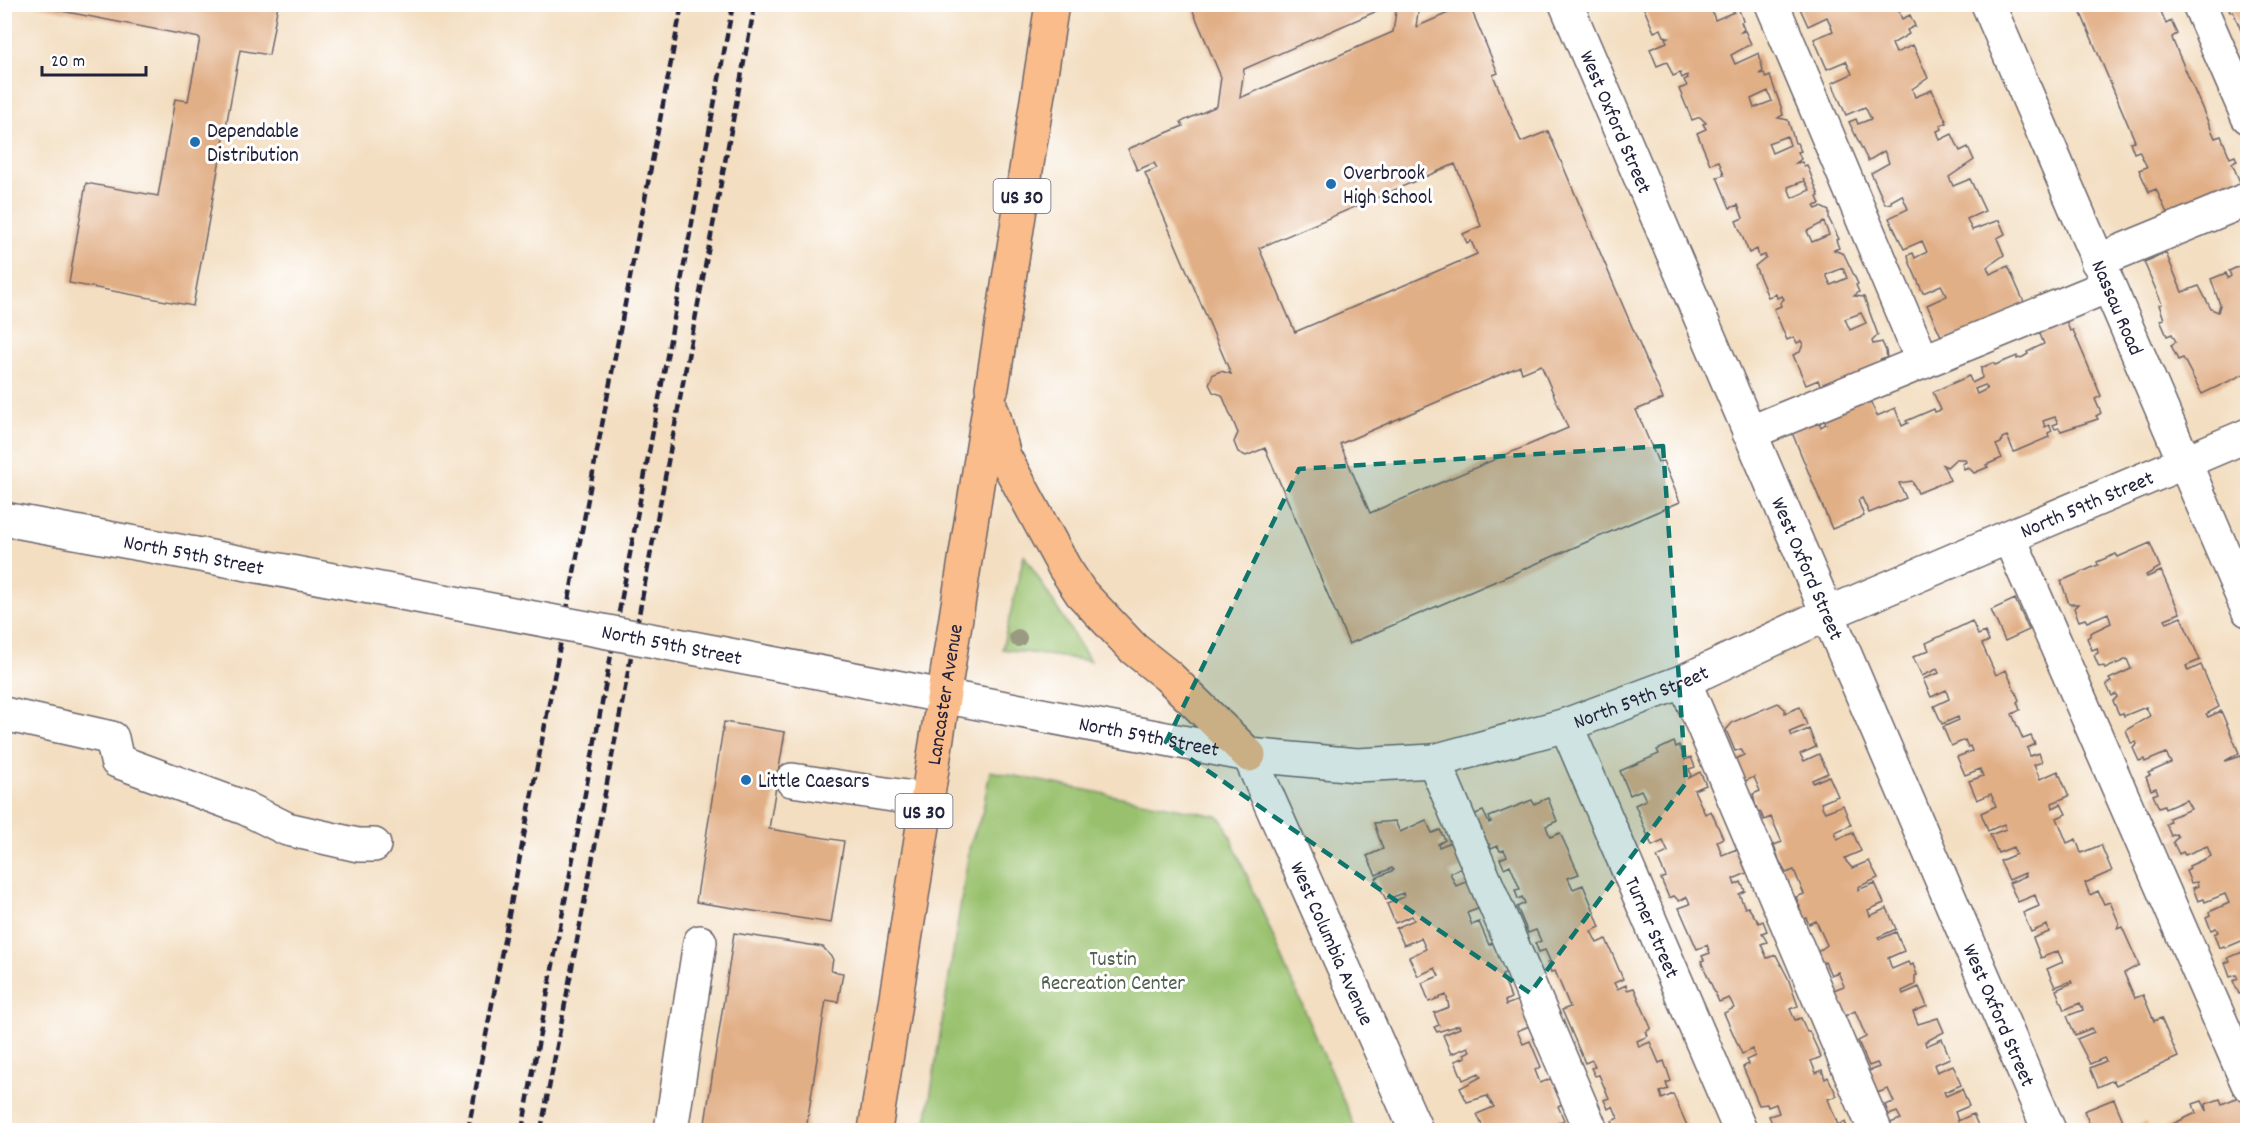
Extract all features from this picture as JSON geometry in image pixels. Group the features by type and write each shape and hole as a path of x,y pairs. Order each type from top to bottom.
{"highway":[{"name":"Lancaster Avenue","path":"875,1131 1052,4"},
{"path":"991,395 1004,456 1064,567 1082,593 1134,648 1168,676 1250,755"}],"street":[{"name":"West Oxford Street","path":"1566,4 2049,1131"},
{"path":"1772,4 1923,362"},
{"name":"Nassau Road","path":"1988,4 2247,610"},
{"path":"2199,4 2247,117"},
{"path":"1749,433 1923,362 2103,274 2247,199"},
{"name":"North 59th Street","path":"4,519 1250,755 1357,765 1434,761 1566,725 1684,681 1827,614 2184,464 2247,435"},
{"path":"2009,537 2247,1084"},
{"path":"1684,681 1875,1131"},
{"path":"4,714 112,738 117,761 245,808 287,829 358,845 374,845"},
{"name":"Turner Street","path":"1566,725 1740,1131"},
{"name":"West Columbia Avenue","path":"1250,755 1416,1131"},
{"path":"1434,761 1591,1131"},
{"path":"792,780 926,800"},
{"path":"671,1131 700,942"}],"highlighted area":[{"path":"1663,446 1686,783 1530,993 1166,742 1299,469"}],"green space":[{"path":"1024,555 1090,661 1002,649"},
{"name":"Tustin Recreation Center","path":"990,771 1217,816 1224,822 1356,1130 925,1130 970,844 982,814"}],"building":[{"name":"Dependable Distribution","path":"26,4 278,4 269,55 240,50 193,306 69,283 86,183 158,196 175,99 188,101 200,38"},
{"name":"Overbrook High School","path":"1190,4 1393,4 1244,69 1240,98 1393,32 1397,4 1419,4 1416,27 1469,4 1498,73 1493,75 1521,142 1548,131 1663,399 1636,410 1658,462 1663,461 1680,502 1349,644 1265,448 1246,456 1238,452 1234,442 1238,433 1222,395 1213,392 1209,384 1213,374 1221,371 1231,374 1145,173 1157,168 1154,163 1137,170 1128,149 1183,126 1181,122 1217,106 1221,77","holes":["1455,164 1481,226 1463,234 1467,243 1471,241 1477,254 1295,332 1259,248","1541,365 1568,428 1370,513 1340,444 1520,366 1522,373"]},
{"path":"1642,4 1727,4 1712,11 1715,20 1734,12 1731,4 1737,4 1743,21 1741,22 1744,29 1741,32 1745,31 1751,44 1731,55 1735,64 1759,53 1763,71 1759,74 1764,73 1766,78 1770,76 1783,115 1778,118 1788,120 1795,143 1801,151 1798,152 1801,159 1796,163 1802,162 1804,166 1807,165 1819,196 1817,197 1820,204 1814,206 1816,209 1821,207 1829,211 1829,219 1839,239 1836,240 1839,248 1834,250 1844,254 1858,284 1856,285 1859,292 1854,296 1864,297 1878,335 1872,341 1873,344 1882,342 1886,351 1887,358 1880,360 1882,365 1822,390 1818,380 1806,385 1793,355 1800,352 1803,344 1801,341 1797,343 1794,337 1787,340 1774,309 1781,306 1780,303 1784,299 1782,296 1777,298 1776,294 1768,297 1755,266 1766,257 1765,255 1759,257 1757,249 1749,253 1736,221 1743,218 1738,205 1730,208 1717,177 1724,175 1719,161 1710,164 1697,133 1706,129 1703,124 1706,123 1700,117 1692,120 1679,89 1687,86 1684,80 1688,78 1687,75 1682,78 1680,73 1673,76 1667,62 1657,66 1650,49 1667,42 1665,38 1668,37 1664,36 1661,29 1654,32","holes":["1768,91 1772,101 1754,108 1751,99","1787,136 1790,145 1772,153 1768,143","1803,178 1810,190 1792,198 1788,187 1804,181","1824,222 1829,235 1812,242 1807,231","1843,268 1847,278 1831,285 1826,275","1861,313 1866,323 1850,330 1845,319"]},
{"path":"1798,4 1875,4 1877,9 1886,4 1896,4 1902,19 1910,15 1915,26 1907,30 1909,34 1892,44 1896,53 1913,45 1928,78 1912,89 1915,97 1932,90 1947,123 1940,125 1942,129 1937,131 1940,140 1952,134 1960,151 1968,147 1974,160 1949,177 1953,186 1970,179 1985,211 1967,219 1972,230 1999,220 2005,234 1997,238 2004,255 1987,267 1990,274 2008,266 2027,309 1945,345 1927,305 1947,296 1941,285 1923,293 1908,255 1913,253 1915,258 1927,252 1922,241 1904,249 1889,218 1908,209 1902,195 1891,201 1892,203 1885,204 1871,173 1889,163 1887,157 1884,151 1868,161 1849,122 1856,119 1858,124 1871,119 1865,107 1846,115 1832,83 1852,74 1846,61 1827,69 1814,39 1833,31 1827,17 1808,26"},
{"path":"2077,4 2158,4 2166,24 2171,21 2177,34 2172,37 2173,41 2215,138 2221,136 2230,158 2235,156 2237,161 2232,163 2244,192 2171,222 2156,189 2149,192 2139,170 2147,167 2139,151 2134,153 2130,142 2135,141"},
{"path":"2227,4 2247,4 2247,45 2233,11 2230,12"},
{"path":"2166,253 2182,292 2199,286 2211,309 2218,312 2220,305 2211,279 2226,273 2228,278 2231,276 2229,271 2244,264 2247,271 2247,376 2245,377 2244,374 2202,394 2183,358 2178,360 2171,345 2176,342 2172,334 2167,336 2160,320 2164,319 2159,305 2162,304 2144,262"},
{"path":"2064,315 2070,331 2073,330 2101,396 2095,399 2101,413 2096,416 2098,419 2061,431 2059,428 2055,429 2053,425 2058,423 2055,417 2043,421 2045,427 2049,425 2052,431 2048,433 2049,437 2014,452 2007,436 2002,438 2001,443 1996,445 2002,458 1986,465 1988,467 1974,473 1968,467 1964,469 1962,464 1966,462 1965,459 1956,459 1947,467 1943,465 1950,480 1918,493 1912,481 1899,483 1906,498 1869,513 1862,498 1858,500 1864,516 1832,529 1788,423 1815,412 1821,427 1826,424 1821,414 1867,394 1877,416 1895,408 1902,426 1908,423 1906,421 1934,409 1935,412 1941,410 1933,392 1969,376 1972,383 1982,378 1981,368 2017,356 2017,359 2023,357 2028,354 2027,352 2044,344 2037,327","holes":["1985,385 1987,389 1977,394 1975,389"]},
{"path":"2150,543 2160,567 2146,575 2147,577 2161,571 2180,613 2165,619 2167,623 2181,617 2200,660 2186,666 2188,671 2201,665 2219,707 2206,714 2208,717 2221,711 2239,753 2225,761 2241,756 2247,772 2247,805 2240,810 2247,809 2247,943 2246,939 2225,948 2224,946 2219,948 2214,934 2218,932 2216,928 2211,930 2206,917 2210,915 2209,912 2229,903 2225,894 2205,902 2204,899 2198,901 2193,888 2198,886 2197,882 2191,883 2186,871 2190,869 2189,866 2211,856 2207,846 2185,855 2183,852 2179,854 2173,842 2178,837 2176,834 2171,836 2166,824 2170,822 2169,818 2191,809 2186,800 2165,809 2164,806 2159,808 2153,795 2158,793 2156,788 2151,790 2146,777 2150,775 2148,773 2171,763 2166,753 2145,762 2144,759 2139,761 2133,748 2137,744 2136,742 2131,743 2126,730 2150,716 2146,707 2124,716 2123,713 2119,714 2113,701 2117,697 2116,694 2112,696 2106,684 2111,682 2109,679 2131,669 2127,659 2105,669 2104,666 2099,667 2094,655 2098,653 2097,648 2092,650 2087,638 2090,633 2111,623 2108,613 2087,622 2085,619 2079,621 2074,608 2078,604 2069,604 2061,581 2098,565 2097,562 2116,554 2118,557"},
{"path":"2015,599 2029,630 2005,641 1991,610"},
{"path":"1972,621 1978,635 1985,632 1989,641 1982,644 1996,675 2006,670 2019,700 2017,702 2020,710 2012,714 2023,739 2031,736 2035,744 2027,748 2030,756 2039,753 2042,762 2034,765 2040,779 2058,771 2069,796 2052,803 2053,808 2061,804 2066,814 2057,818 2067,843 2076,839 2081,853 2101,845 2112,871 2085,883 2090,895 2098,891 2104,904 2110,902 2119,923 2117,929 2122,927 2139,965 2124,973 2135,998 2143,995 2154,1021 2161,1018 2178,1057 2116,1085 2113,1080 2098,1087 2090,1068 2106,1061 2104,1058 2090,1064 2077,1039 2094,1032 2092,1028 2075,1035 2067,1016 2083,1010 2082,1007 2080,1003 2064,1010 2056,990 2072,983 2071,981 2055,987 2047,969 2063,962 2058,951 2041,958 2033,938 2049,932 2047,925 2031,932 2023,913 2039,906 2035,895 2018,902 2009,883 2026,876 2025,873 2009,880 2000,861 2016,854 2013,847 1998,853 1990,835 2006,829 2004,824 1988,831 1981,813 1996,806 1991,794 1977,800 1969,781 1983,776 1980,769 1965,775 1957,757 1972,751 1970,746 1968,747 1965,740 1951,746 1943,727 1959,720 1958,717 1942,724 1934,706 1949,699 1946,690 1931,697 1923,679 1939,673 1937,669 1922,676 1913,657 1929,650 1926,643"},
{"path":"1778,703 1785,709 1785,713 1800,707 1807,725 1790,732 1792,736 1809,729 1816,747 1800,754 1804,761 1819,754 1828,773 1812,780 1813,783 1829,776 1838,796 1821,803 1823,809 1825,812 1843,805 1851,825 1835,832 1835,835 1837,839 1853,833 1861,851 1845,858 1846,861 1852,868 1869,861 1878,878 1858,887 1858,890 1875,883 1884,903 1868,910 1870,916 1887,908 1896,929 1878,937 1880,939 1896,932 1904,951 1888,958 1892,969 1908,962 1910,966 1913,964 1917,975 1915,985 1902,991 1903,994 1919,987 1927,1006 1913,1012 1918,1024 1938,1018 1944,1032 1925,1042 1926,1046 1942,1039 1950,1058 1934,1065 1937,1072 1953,1065 1961,1085 1944,1092 1946,1096 1962,1089 1969,1106 1955,1112 1958,1121 1973,1114 1980,1130 1889,1130 1890,1123 1901,1119 1897,1112 1889,1115 1885,1105 1894,1102 1888,1089 1877,1093 1866,1072 1879,1067 1877,1063 1869,1066 1858,1041 1866,1037 1855,1011 1843,1017 1831,991 1844,986 1838,972 1831,975 1825,962 1820,964 1815,954 1827,945 1816,921 1809,924 1806,918 1801,920 1796,909 1800,907 1796,897 1804,894 1794,870 1786,873 1779,860 1774,845 1782,842 1771,817 1764,820 1760,811 1757,813 1753,794 1760,791 1754,777 1743,782 1733,760 1744,755 1741,749 1735,751 1726,730 1733,722"},
{"name":"Little Caesars","path":"724,722 785,732 769,829 844,841 831,923 696,902"},
{"path":"1674,742 1676,747 1679,745 1685,760 1691,757 1695,767 1689,769 1691,774 1689,778 1700,772 1706,785 1694,790 1705,814 1711,811 1723,838 1717,841 1722,855 1737,849 1747,873 1733,879 1735,885 1741,882 1745,891 1739,894 1745,908 1748,907 1759,923 1763,921 1767,931 1762,933 1767,942 1761,944 1767,958 1776,955 1788,978 1798,1006 1790,1009 1795,1020 1801,1018 1807,1032 1809,1031 1821,1057 1811,1061 1816,1073 1822,1070 1825,1079 1828,1077 1837,1096 1828,1099 1838,1125 1845,1122 1848,1130 1775,1130 1769,1116 1779,1113 1776,1104 1768,1107 1767,1104 1759,1105 1743,1067 1748,1064 1746,1060 1755,1056 1752,1049 1742,1054 1724,1013 1734,1008 1732,1003 1729,998 1719,1002 1701,961 1704,960 1702,956 1710,953 1707,945 1697,949 1679,908 1690,904 1687,897 1679,901 1674,896 1669,898 1661,879 1666,877 1657,857 1668,852 1663,841 1652,846 1635,805 1646,800 1641,790 1630,795 1620,771 1659,754 1657,750"},
{"path":"1548,798 1557,821 1546,826 1550,837 1560,833 1579,874 1568,878 1573,889 1583,885 1600,927 1591,931 1597,943 1606,939 1623,979 1614,983 1617,989 1626,985 1627,990 1634,988 1651,1028 1646,1032 1648,1036 1637,1041 1639,1047 1650,1042 1659,1063 1664,1061 1671,1081 1666,1083 1668,1089 1660,1092 1662,1099 1673,1094 1689,1130 1623,1130 1621,1127 1616,1129 1612,1121 1618,1118 1613,1106 1608,1109 1604,1100 1609,1098 1599,1075 1595,1076 1591,1068 1595,1067 1592,1060 1585,1063 1562,1010 1570,1007 1555,971 1551,972 1547,963 1550,961 1545,950 1539,952 1535,943 1541,941 1536,930 1528,933 1517,907 1525,903 1522,897 1518,899 1515,890 1520,889 1510,865 1504,868 1500,859 1507,856 1504,850 1500,851 1498,846 1491,849 1489,844 1484,845 1473,815 1483,811 1489,823 1491,822 1489,817 1532,800 1534,804"},
{"path":"1426,820 1432,833 1440,830 1445,840 1438,844 1439,847 1451,842 1462,868 1450,873 1456,886 1468,881 1480,908 1467,913 1472,925 1479,922 1489,945 1494,942 1507,973 1502,975 1511,998 1505,1001 1506,1005 1519,1000 1529,1026 1517,1031 1523,1044 1530,1041 1541,1067 1535,1070 1540,1083 1551,1079 1562,1104 1558,1106 1564,1120 1557,1123 1561,1130 1499,1130 1498,1128 1484,1130 1477,1114 1494,1107 1487,1096 1467,1102 1460,1088 1481,1077 1479,1073 1463,1080 1455,1061 1466,1057 1464,1054 1470,1051 1468,1047 1451,1054 1443,1035 1460,1028 1459,1025 1437,1032 1434,1027 1439,1025 1434,1013 1449,1007 1447,998 1446,995 1429,1002 1422,983 1439,976 1435,968 1418,976 1409,957 1426,949 1421,938 1404,945 1396,928 1414,920 1412,916 1395,923 1387,904 1404,897 1403,893 1386,900 1376,878 1394,870 1392,868 1376,875 1367,856 1383,849 1374,823 1395,821 1400,832"},
{"path":"734,933 823,947 833,959 831,971 843,973 838,1002 826,1000 806,1130 704,1130"},
{"path":"2247,950 2247,994 2244,996 2243,992 2239,994 2233,981 2238,979 2236,975 2230,977 2225,963 2230,961 2228,958"},
{"path":"2243,1095 2247,1106 2247,1130 2160,1130 2196,1113 2193,1104 2202,1101 2207,1111 2206,1104 2220,1099 2222,1104"},
{"path":"2114,1099 2127,1130 2092,1130 2084,1111"},
{"path":"2145,1122 2149,1130 2127,1130"}],"railway":[{"path":"468,1130 682,4"},
{"path":"522,1130 733,4"},
{"path":"541,1130 755,4"}],"place":[{"name":"Dependable Distribution","path":"195,142"},
{"name":"Overbrook High School","path":"1331,184"},
{"name":"Little Caesars","path":"746,780"}]}
